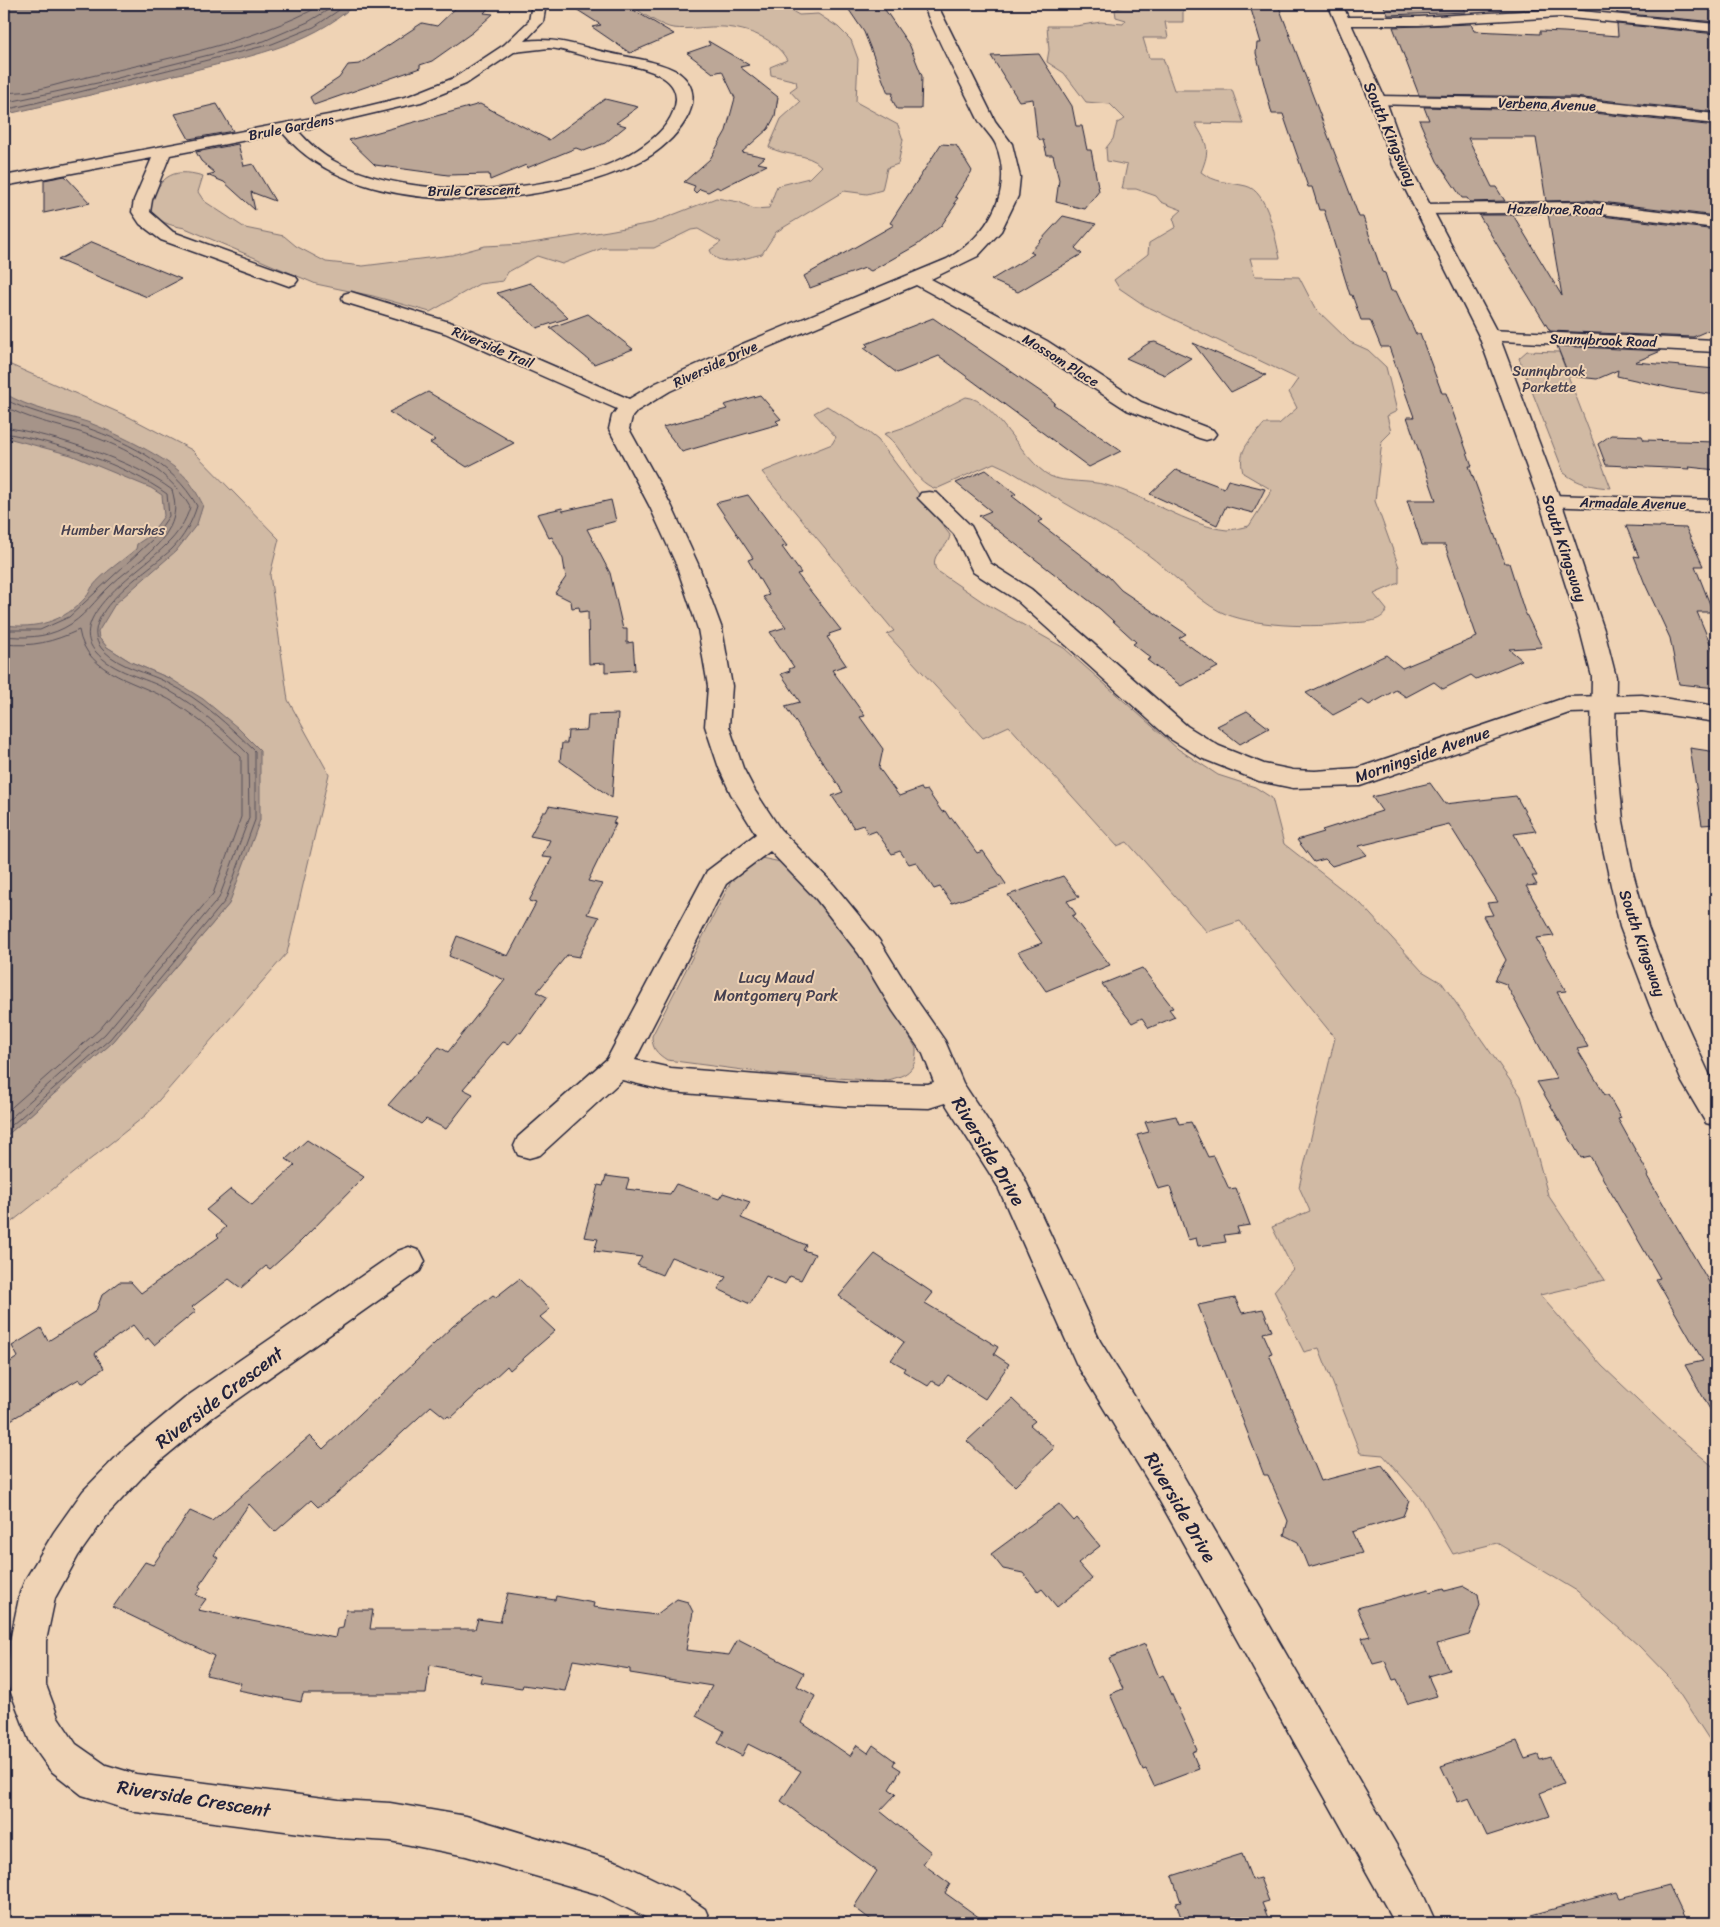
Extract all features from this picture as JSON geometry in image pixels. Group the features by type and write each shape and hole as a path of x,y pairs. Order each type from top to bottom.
{"street":[{"path":"536,22 539,4"},
{"name":"Riverside Drive","path":"937,5 987,122 1004,144 1012,177 1003,212 985,240 972,252 918,279 747,349 664,387 630,407 622,416 619,429 661,507 686,564 710,629 720,686 717,726 723,747 744,794 770,836 826,892 869,947 934,1050 951,1088 1009,1178 1088,1352 1166,1477 1402,1893 1416,1923"},
{"path":"1339,12 1419,21 1513,14 1560,13 1716,28"},
{"name":"South Kingsway","path":"1339,12 1378,102 1401,166 1489,336 1550,501 1599,655 1604,677 1603,733 1610,821 1620,873 1634,927 1690,1065 1716,1114"},
{"name":"Brule Crescent","path":"536,22 564,45"},
{"name":"Brule Gardens","path":"4,181 340,118 415,99 460,80 510,48 536,22"},
{"name":"Brule Crescent","path":"286,127 311,153 344,171 406,188 462,193 494,193 538,188 597,174 640,155 670,132 683,106 685,95 678,81 662,71 651,67 564,45 540,44 510,48"},
{"name":"Verbena Avenue","path":"1378,102 1574,104 1716,119"},
{"path":"163,152 143,200 141,212 146,220 167,236 289,280"},
{"name":"Hazelbrae Road","path":"1424,209 1586,207 1716,223"},
{"name":"Mossom Place","path":"918,279 1040,345 1152,416 1206,434"},
{"name":"Riverside Trail","path":"350,298 452,329 630,407"},
{"name":"Sunnybrook Road","path":"1489,336 1716,346"},
{"name":"Morningside Avenue","path":"929,498 963,531 980,566 1023,594 1171,726 1210,752 1259,772 1300,779 1332,781 1360,777 1567,705 1642,703 1716,714"},
{"name":"Armadale Avenue","path":"1550,501 1716,506"},
{"path":"529,1146 617,1067 716,878 770,836"},
{"name":"Riverside Drive","path":"617,1067 671,1080 845,1094 929,1096 951,1088"},
{"name":"Riverside Crescent","path":"409,1261 201,1406 137,1459 94,1503 66,1544 38,1593 28,1641 27,1685 43,1729 63,1757 96,1781 136,1793 186,1801 339,1819 390,1822 466,1836 607,1877 668,1908 691,1923"}],"green space":[{"path":"630,4 780,4 799,15 818,14 838,27 851,40 858,59 856,102 898,125 903,140 898,164 887,168 882,190 867,194 844,191 776,232 762,254 733,261 719,259 710,250 721,242 698,229 691,230 654,248 603,248 562,264 537,256 508,272 503,281 479,284 430,312 373,296 316,284 185,228 165,223 149,209 161,183 174,174 192,173 203,176 198,192 204,201 245,228 284,236 296,246 326,262 363,266 452,255 485,246 525,244 652,223 716,198 739,202 754,209 769,208 777,186 809,178 821,166 803,156 782,152 769,147 781,119 800,102 790,91 797,86 796,81 771,75 770,67 787,60 782,52 768,40 733,28 669,27 638,11"},
{"path":"1128,4 1183,4 1183,22 1165,22 1168,38 1143,38 1149,58 1163,58 1174,90 1232,90 1244,124 1195,123 1205,141 1207,151 1201,172 1217,180 1246,186 1254,190 1265,206 1273,228 1280,258 1250,258 1255,276 1299,277 1315,308 1350,342 1368,350 1386,367 1397,411 1387,416 1391,432 1382,441 1375,501 1399,567 1399,583 1374,594 1387,610 1376,620 1335,625 1301,626 1265,623 1232,616 1210,606 1147,554 1007,469 994,463 936,489 920,479 898,448 884,434 911,425 966,397 977,400 987,408 1029,458 1050,476 1062,480 1100,483 1136,496 1197,523 1227,530 1249,526 1272,490 1243,473 1243,451 1264,424 1279,424 1297,408 1289,392 1298,379 1144,305 1119,288 1114,280 1148,254 1149,243 1176,227 1173,218 1182,210 1161,202 1156,196 1136,189 1122,189 1127,165 1107,161 1106,148 1113,139 1117,123 1125,119 1110,104 1086,102 1064,73 1047,62 1049,50 1047,26 1076,26 1101,22 1123,24 1126,20 1116,17 1115,10"},
{"name":"Sunnybrook Parkette","path":"1527,351 1559,352 1611,488 1586,484 1564,473 1519,358"},
{"name":"Humber Marshes","path":"4,362 129,417 192,450 279,539 270,575 288,700 329,774 287,953 146,1115 4,1228 4,1138 113,1042 229,904 171,679 131,662 107,647 99,638 45,625 21,627 4,625"},
{"path":"827,406 878,440 950,535 949,540 935,559 936,570 983,602 1064,648 1178,749 1218,775 1255,787 1272,798 1284,844 1361,904 1422,971 1442,983 1521,1096 1548,1195 1605,1280 1540,1295 1602,1366 1671,1431 1716,1469 1716,1750 1668,1676 1639,1646 1577,1591 1497,1543 1453,1554 1421,1498 1383,1455 1360,1453 1319,1348 1304,1352 1274,1291 1293,1269 1272,1227 1310,1211 1299,1187 1335,1038 1240,921 1207,932 1127,842 1117,846 1009,726 983,738 887,634 894,631 762,472 832,444 836,437 814,413"},
{"name":"Lucy Maud Montgomery Park","path":"761,858 786,863 832,914 857,948 916,1048 916,1056 912,1068 904,1075 884,1081 773,1074 667,1060 655,1050 652,1036 738,868 748,861"}],"water":[{"path":"4,4 355,4 337,19 317,31 274,49 183,73 12,113 4,111"},
{"path":"4,393 34,407 87,422 135,444 170,464 187,478 196,491 203,505 197,524 176,551 115,604 98,632 99,638 107,647 131,662 171,679 203,699 238,728 260,750 260,820 229,904 113,1042 4,1138 4,625 27,626 49,622 77,606 102,576 136,549 137,544 149,536 164,516 162,495 151,488 71,455 4,437"}],"building":[{"path":"460,4 492,4 484,13 493,14 473,32 432,61 420,65 420,68 314,105 310,97 339,78 348,65 360,64 422,23 437,26"},
{"path":"568,4 623,4 674,34 630,53 592,27 601,25"},
{"path":"845,4 881,4 910,46 922,76 921,109 897,109 892,99 893,93 888,93 864,32"},
{"path":"1383,4 1462,4 1466,12 1388,15"},
{"path":"1616,4 1716,4 1716,22 1617,13"},
{"path":"1250,6 1279,7 1359,217 1363,217 1382,272 1385,273 1391,291 1396,291 1416,334 1420,334 1442,393 1446,393 1472,466 1469,466 1505,563 1509,563 1524,610 1542,647 1509,649 1522,660 1476,679 1471,675 1443,689 1434,682 1406,697 1396,690 1369,705 1362,700 1333,715 1306,693 1386,655 1402,668 1477,637 1445,545 1422,545 1407,500 1436,500 1407,417 1414,417 1389,347 1381,347 1370,320 1361,320 1352,295 1350,295 1324,210 1319,210 1312,187 1308,187 1283,114 1272,114 1256,53 1257,43 1261,43"},
{"path":"1471,24 1474,31 1540,34 1540,31 1618,36 1617,24 1716,34 1716,112 1574,97 1419,95 1393,27"},
{"path":"708,41 749,65 740,67 778,97 775,116 768,129 742,152 765,157 758,163 767,165 720,189 717,187 708,192 700,189 696,193 693,190 695,186 684,182 710,159 726,131 735,98 722,71 713,73 687,53 710,45"},
{"path":"1039,54 1072,106 1076,126 1082,126 1087,150 1091,150 1099,191 1085,209 1056,202 1059,180 1053,155 1047,155 1043,140 1040,140 1037,136 1033,99 1019,101 991,56"},
{"path":"605,99 638,107 616,123 626,126 605,143 584,151 576,148 527,168 526,165 490,180 489,174 448,175 375,165 349,140 480,104 549,140"},
{"path":"217,104 233,131 189,139 175,114"},
{"path":"1424,107 1574,111 1716,126 1716,216 1585,200 1546,201 1536,138 1468,138 1492,187 1496,187 1505,201 1470,202 1467,198 1462,198 1437,161 1419,120 1429,120"},
{"path":"238,144 244,166 253,164 275,201 251,192 255,210 224,182 207,175 215,173 201,161 196,152"},
{"path":"941,144 956,145 972,171 955,197 958,198 954,203 956,204 941,226 917,245 871,271 865,268 810,288 804,276 894,225 890,223"},
{"path":"65,176 90,203 44,213 44,180"},
{"path":"1548,214 1585,214 1716,230 1716,265 1710,265 1716,327 1693,337 1550,331 1479,215 1513,215 1562,296"},
{"path":"1063,216 1096,224 1075,248 1082,254 1018,292 991,280 1034,254 1030,252"},
{"path":"92,242 181,279 147,297 58,260"},
{"path":"530,283 568,318 537,328 497,293"},
{"path":"588,314 633,349 594,364 550,328"},
{"path":"933,318 1047,396 1055,403 1053,404 1121,451 1089,467 939,356 897,373 864,348 868,346 866,344"},
{"path":"1155,342 1191,358 1165,375 1126,358 1149,343"},
{"path":"1193,343 1266,375 1231,392"},
{"path":"1557,346 1661,351 1635,362 1716,369 1716,395 1675,389 1617,376 1618,370 1597,379 1569,376"},
{"path":"428,392 514,443 467,467 430,443 435,440 389,412"},
{"path":"760,395 781,419 776,421 779,424 682,452 663,427 727,409 724,405"},
{"path":"1611,435 1642,436 1644,440 1716,442 1716,470 1689,467 1690,469 1606,465 1598,444"},
{"path":"986,470 1016,494 1012,496 1043,520 1038,522 1109,577 1121,590 1186,634 1179,638 1218,667 1181,686 1147,660 1151,658 1133,644 1136,642 1100,609 979,516 991,511 956,483"},
{"path":"1176,470 1224,488 1228,480 1265,489 1253,513 1226,506 1217,525 1150,494"},
{"path":"748,495 787,546 782,547 801,573 797,574 841,630 829,634 830,636 827,637 846,665 832,670 865,716 860,717 883,749 879,768 899,796 921,788 923,791 927,790 942,812 945,811 950,819 952,818 977,853 983,851 1006,884 952,903 940,887 934,889 916,862 909,864 900,851 892,854 876,831 868,834 863,825 854,828 832,796 843,792 785,706 800,702 781,674 790,671 789,669 794,667 770,632 786,627 763,597 769,595 748,560 753,558 716,503"},
{"path":"611,500 616,521 587,529 610,573 623,629 627,629 627,643 633,642 635,670 605,672 605,663 589,664 588,611 580,612 579,607 572,608 571,601 555,593 566,577 563,559 552,537 549,538 537,514 562,508 563,511"},
{"path":"1626,526 1686,528 1703,566 1695,566 1713,612 1697,612 1716,657 1716,688 1679,684 1670,638 1634,556 1639,557"},
{"path":"1247,711 1269,728 1240,744 1217,726"},
{"path":"618,714 612,798 560,761 562,743 567,743 568,731 587,730 588,715"},
{"path":"1690,748 1716,752 1716,824 1702,825"},
{"path":"1430,783 1445,804 1516,796 1536,831 1514,834 1537,876 1532,876 1537,885 1526,886 1554,936 1536,938 1566,991 1557,992 1588,1047 1577,1049 1605,1095 1608,1095 1621,1118 1618,1119 1649,1175 1647,1176 1716,1294 1716,1420 1685,1365 1703,1361 1656,1279 1660,1278 1590,1156 1581,1158 1537,1082 1557,1079 1506,984 1495,980 1506,960 1483,916 1493,915 1487,903 1498,902 1449,824 1359,846 1367,855 1332,866 1325,859 1314,862 1297,840 1382,811 1372,797"},
{"path":"549,806 616,818 613,823 616,824 588,881 602,884 587,914 599,917 579,957 567,955 537,992 547,997 521,1033 519,1032 509,1044 503,1042 463,1089 473,1094 446,1129 426,1119 421,1124 388,1105 439,1047 448,1052 505,980 449,956 457,936 508,956 536,903 529,901 552,858 542,857 550,840 530,836 543,812 546,812"},
{"path":"1063,876 1079,897 1067,901 1076,914 1072,916 1110,965 1046,991 1018,952 1042,943 1008,895"},
{"path":"1142,968 1173,1008 1169,1009 1175,1017 1149,1028 1142,1018 1132,1023 1102,984"},
{"path":"1176,1116 1179,1124 1191,1122 1208,1157 1214,1156 1229,1189 1236,1188 1250,1225 1237,1227 1239,1233 1224,1235 1226,1242 1198,1246 1196,1238 1188,1240 1170,1186 1158,1189 1137,1135 1149,1132 1145,1122"},
{"path":"307,1140 364,1177 301,1241 270,1269 266,1266 241,1288 229,1279 192,1307 196,1311 154,1345 148,1338 145,1340 133,1325 97,1351 95,1354 104,1368 82,1383 79,1379 4,1424 4,1366 18,1357 12,1346 41,1328 48,1341 96,1311 102,1295 119,1282 131,1282 141,1293 219,1237 217,1235 226,1227 206,1210 231,1189 252,1205 295,1165 286,1159"},
{"path":"606,1176 629,1179 626,1189 670,1194 676,1184 719,1199 723,1193 750,1202 741,1218 806,1245 803,1250 815,1254 801,1280 790,1276 785,1284 766,1276 750,1304 718,1289 726,1277 671,1257 662,1275 637,1265 642,1257 594,1251 598,1239 584,1237 598,1185 603,1186"},
{"path":"875,1254 933,1293 925,1303 998,1347 994,1354 1009,1364 985,1399 948,1375 940,1385 932,1381 928,1386 903,1371 905,1368 891,1360 904,1342 839,1296"},
{"path":"519,1279 550,1309 540,1317 555,1331 510,1370 507,1366 451,1418 448,1416 446,1418 431,1406 336,1494 318,1507 311,1500 275,1532 249,1504 214,1555 218,1558 199,1586 201,1588 196,1595 206,1599 198,1610 335,1638 337,1629 343,1628 346,1610 373,1610 370,1629 475,1629 478,1619 500,1622 508,1593 555,1600 556,1596 594,1603 593,1607 656,1615 677,1599 688,1602 693,1612 686,1650 729,1655 738,1639 804,1673 797,1686 815,1696 802,1723 850,1756 857,1745 868,1753 873,1745 895,1761 893,1765 901,1770 889,1789 896,1794 880,1811 931,1852 923,1864 950,1884 945,1893 987,1923 875,1923 854,1907 877,1871 781,1801 801,1771 748,1744 742,1756 718,1743 724,1731 696,1716 712,1686 630,1673 630,1669 573,1660 565,1691 523,1685 522,1688 480,1682 482,1675 430,1665 426,1694 303,1694 301,1702 238,1690 241,1683 206,1675 214,1656 113,1607 145,1562 153,1565 190,1511 212,1521 310,1436 323,1449 453,1326 493,1295 496,1297"},
{"path":"1235,1298 1242,1313 1263,1309 1272,1331 1263,1333 1272,1353 1269,1354 1321,1481 1382,1465 1409,1501 1403,1516 1352,1532 1362,1553 1308,1567 1298,1542 1284,1535 1288,1521 1268,1475 1264,1475 1198,1305"},
{"path":"1012,1399 1035,1421 1030,1425 1055,1447 1015,1486 967,1441"},
{"path":"1059,1504 1074,1521 1077,1518 1100,1546 1078,1563 1092,1579 1057,1607 1042,1589 1038,1592 1023,1573 1003,1569 991,1554"},
{"path":"1464,1586 1478,1594 1480,1605 1469,1635 1437,1644 1449,1670 1428,1676 1437,1696 1408,1704 1397,1679 1393,1680 1385,1661 1373,1664 1362,1638 1370,1636 1357,1608 1429,1589 1430,1592 1444,1588 1445,1591"},
{"path":"1145,1644 1159,1677 1163,1675 1197,1750 1192,1752 1199,1769 1154,1786 1146,1769 1143,1770 1110,1694 1123,1689 1109,1658"},
{"path":"1517,1741 1525,1759 1538,1755 1540,1760 1550,1757 1563,1784 1540,1793 1550,1816 1487,1836 1469,1798 1458,1802 1441,1766"},
{"path":"1242,1854 1252,1880 1260,1878 1269,1901 1262,1903 1270,1923 1183,1923 1176,1903 1181,1902 1172,1876"},
{"path":"1669,1885 1687,1923 1533,1923 1531,1915 1617,1892 1620,1898"}]}
